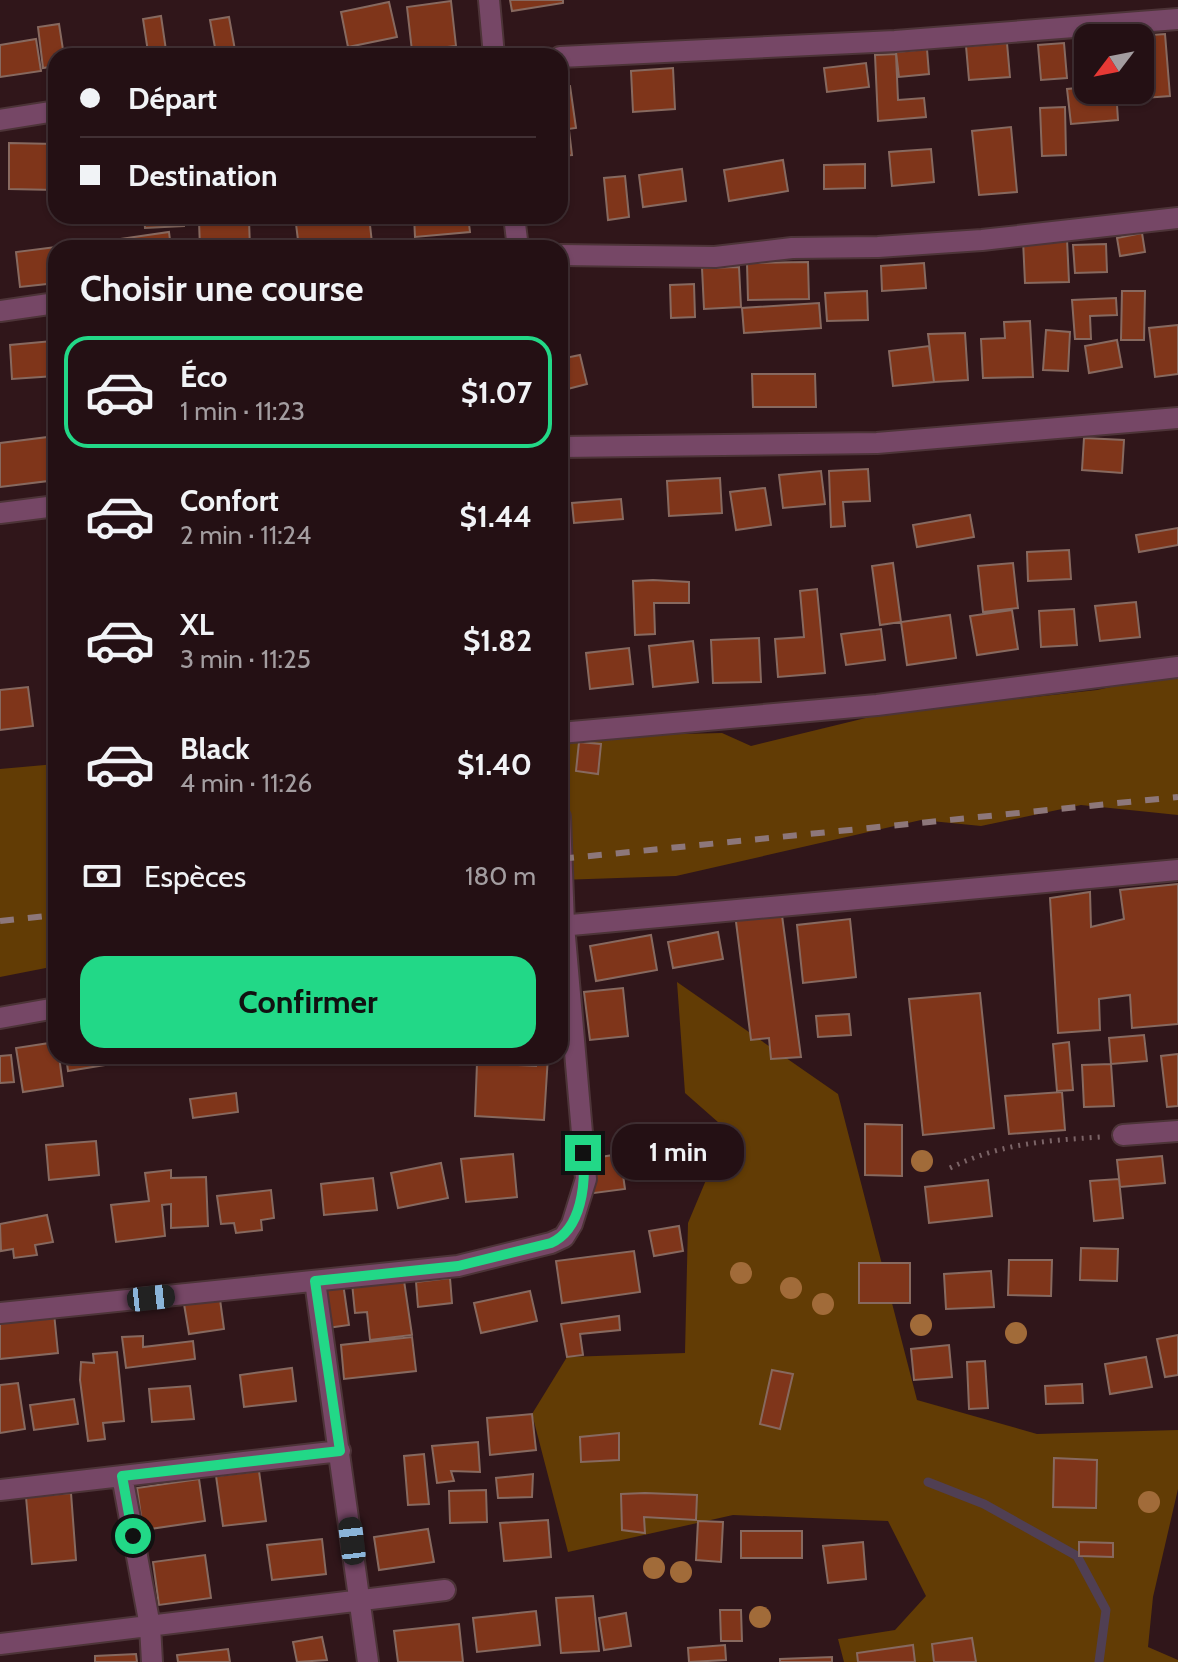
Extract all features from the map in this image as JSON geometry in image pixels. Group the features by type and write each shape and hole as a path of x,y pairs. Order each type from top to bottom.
{"street":[{"path":"489,0 493,48"},
{"path":"568,57 895,41 1178,19"},
{"path":"0,120 48,112"},
{"path":"568,255 715,257 792,248 878,247 982,240 1178,218"},
{"path":"0,311 48,304"},
{"path":"568,447 877,443 1178,418"},
{"path":"0,513 48,507"},
{"path":"568,732 877,705 1178,667"},
{"path":"568,925 1178,870"},
{"path":"0,1313 458,1266 564,1237 572,1224 586,1179 568,989"},
{"path":"0,1018 48,1009"},
{"path":"1123,1135 1178,1131"},
{"path":"315,1281 368,1662"},
{"path":"0,1490 340,1451"},
{"path":"122,1476 150,1626 152,1662"},
{"path":"0,1644 445,1590"}],"path":[{"path":"950,1168 1025,1142 1123,1135"}],"shaded area":[{"path":"1178,672 1178,815 1081,805 981,826 921,820 676,876 568,880 568,737 722,733 751,746 882,714 1097,690"},
{"path":"48,765 48,968 0,977 0,769"},
{"path":"677,982 838,1094 917,1400 1037,1434 1178,1430 1178,1489 1153,1597 1148,1647 1178,1662 844,1662 838,1639 895,1630 926,1596 888,1521 733,1515 568,1552 532,1414 567,1357 685,1353 688,1223 727,1130 685,1093"}],"building":[{"path":"510,0 563,0 563,3 512,11"},
{"path":"451,1 456,46 412,48 407,7"},
{"path":"389,2 397,37 348,47 341,12"},
{"path":"161,16 166,48 147,48 143,19"},
{"path":"229,17 235,48 215,48 210,20"},
{"path":"59,24 63,48 48,48 48,67 43,68 38,27"},
{"path":"1165,34 1170,96 1154,97 1154,35"},
{"path":"36,39 41,71 0,77 0,45"},
{"path":"1007,43 1010,77 969,80 966,46"},
{"path":"1064,43 1067,78 1041,80 1038,45"},
{"path":"927,49 929,74 899,77 896,52"},
{"path":"896,54 898,100 924,98 926,117 878,121 875,55"},
{"path":"866,63 869,87 827,92 824,68"},
{"path":"673,68 675,109 633,112 631,71"},
{"path":"568,86 576,128 568,129"},
{"path":"1074,88 1074,104 1117,104 1118,120 1071,124 1067,89"},
{"path":"1065,107 1066,155 1042,156 1040,108"},
{"path":"1011,127 1017,192 979,195 972,131"},
{"path":"568,130 572,155 568,155"},
{"path":"9,143 48,144 48,190 9,189"},
{"path":"931,149 934,182 892,186 889,152"},
{"path":"783,160 788,191 729,201 724,170"},
{"path":"865,164 865,188 824,189 824,165"},
{"path":"682,169 686,201 643,207 639,175"},
{"path":"625,176 629,217 608,220 604,178"},
{"path":"145,224 184,224 184,226 145,228"},
{"path":"199,224 249,224 250,240 200,240"},
{"path":"296,224 370,224 372,240 298,240"},
{"path":"414,224 469,224 470,232 415,237"},
{"path":"169,232 170,240 113,240"},
{"path":"1142,233 1145,252 1120,256 1117,238"},
{"path":"1067,239 1069,282 1025,283 1023,240"},
{"path":"1106,244 1107,272 1075,273 1073,245"},
{"path":"48,248 48,284 20,287 16,252"},
{"path":"808,262 809,299 748,300 747,263"},
{"path":"924,263 926,288 882,291 881,266"},
{"path":"739,267 741,307 704,309 702,268"},
{"path":"694,284 695,317 671,318 670,285"},
{"path":"867,291 868,320 827,321 825,293"},
{"path":"1122,291 1145,291 1144,340 1121,340"},
{"path":"1116,298 1117,315 1090,316 1091,339 1075,339 1072,300"},
{"path":"819,303 821,328 744,333 742,308"},
{"path":"1030,321 1033,377 983,378 981,339 1005,338 1004,322"},
{"path":"1178,325 1178,374 1155,377 1149,328"},
{"path":"1046,330 1070,332 1068,371 1043,370"},
{"path":"965,333 968,380 934,382 928,334"},
{"path":"1117,340 1122,367 1089,373 1085,346"},
{"path":"48,341 48,376 12,379 10,345"},
{"path":"929,346 934,382 893,386 889,351"},
{"path":"580,355 587,384 568,389 568,357"},
{"path":"752,374 815,374 816,407 753,407"},
{"path":"48,437 48,481 0,487 0,443"},
{"path":"1084,438 1124,440 1122,473 1082,470"},
{"path":"868,469 870,501 843,502 845,526 831,527 829,471"},
{"path":"821,471 825,504 783,508 779,475"},
{"path":"720,478 722,513 669,516 667,481"},
{"path":"765,488 771,525 736,530 730,492"},
{"path":"621,499 623,519 574,523 572,503"},
{"path":"970,515 974,537 917,547 913,525"},
{"path":"1178,528 1178,545 1139,552 1136,535"},
{"path":"1069,550 1071,579 1028,581 1027,552"},
{"path":"893,563 901,622 880,625 872,566"},
{"path":"1013,563 1018,608 983,612 978,566"},
{"path":"633,581 689,582 689,603 654,603 655,634 635,635"},
{"path":"817,589 825,673 778,677 775,639 804,637 800,591"},
{"path":"1136,602 1140,637 1100,641 1095,606"},
{"path":"1074,609 1077,645 1041,647 1039,611"},
{"path":"1012,610 1018,649 977,655 970,616"},
{"path":"950,615 956,658 907,665 901,622"},
{"path":"881,629 885,660 846,665 841,634"},
{"path":"759,638 761,682 713,683 711,640"},
{"path":"693,641 698,682 653,687 649,646"},
{"path":"629,648 633,684 590,689 586,653"},
{"path":"28,687 33,726 0,730 0,690"},
{"path":"579,742 601,744 598,774 576,771"},
{"path":"1178,884 1178,1024 1132,1028 1130,995 1099,999 1100,1030 1058,1033 1050,898 1090,892 1091,927 1124,919 1120,890"},
{"path":"781,908 801,1057 771,1059 769,1038 751,1040 735,914"},
{"path":"850,919 856,977 803,983 797,925"},
{"path":"718,932 723,959 673,968 668,942"},
{"path":"651,935 657,970 596,981 590,946"},
{"path":"623,988 628,1036 590,1040 584,992"},
{"path":"980,993 994,1128 923,1135 909,999"},
{"path":"849,1014 851,1035 818,1037 816,1016"},
{"path":"1144,1035 1147,1061 1111,1064 1109,1038"},
{"path":"1069,1042 1073,1090 1057,1091 1053,1044"},
{"path":"48,1043 48,1064 60,1064 63,1086 23,1092 16,1048"},
{"path":"1178,1054 1178,1106 1167,1107 1161,1056"},
{"path":"11,1055 14,1082 0,1083 0,1056"},
{"path":"67,1064 112,1064 68,1071"},
{"path":"477,1064 548,1064 544,1120 475,1116"},
{"path":"1111,1064 1114,1106 1084,1107 1082,1065"},
{"path":"1062,1092 1065,1130 1009,1134 1005,1096"},
{"path":"236,1093 238,1112 193,1118 190,1099"},
{"path":"865,1124 902,1125 902,1176 865,1175"},
{"path":"96,1141 99,1175 49,1180 46,1145"},
{"path":"513,1154 517,1197 466,1202 461,1159"},
{"path":"620,1154 625,1189 579,1195 574,1161"},
{"path":"1162,1156 1165,1183 1120,1187 1117,1160"},
{"path":"441,1163 448,1198 398,1208 391,1173"},
{"path":"171,1170 171,1178 206,1177 208,1226 171,1228 171,1204 162,1205 165,1236 116,1242 111,1205 149,1201 145,1173"},
{"path":"373,1178 377,1210 324,1215 321,1184"},
{"path":"1119,1179 1123,1218 1094,1221 1090,1181"},
{"path":"988,1180 992,1216 929,1223 925,1187"},
{"path":"271,1190 274,1218 261,1220 262,1230 236,1233 234,1223 221,1224 217,1196"},
{"path":"47,1215 53,1242 35,1245 37,1255 14,1258 13,1249 1,1251 0,1224"},
{"path":"679,1226 683,1251 654,1256 649,1231"},
{"path":"1081,1248 1118,1249 1117,1281 1080,1280"},
{"path":"634,1251 640,1292 562,1303 556,1261"},
{"path":"1009,1260 1052,1260 1051,1296 1008,1295"},
{"path":"859,1263 910,1263 910,1303 859,1303"},
{"path":"402,1267 412,1335 370,1340 367,1312 355,1313 351,1273"},
{"path":"991,1271 994,1307 946,1309 944,1274"},
{"path":"342,1276 349,1325 327,1328 320,1279"},
{"path":"450,1278 452,1303 418,1307 416,1282"},
{"path":"530,1291 537,1321 481,1333 474,1303"},
{"path":"219,1292 224,1329 189,1334 183,1298"},
{"path":"54,1313 58,1353 0,1359 0,1318"},
{"path":"619,1316 620,1330 580,1334 583,1355 567,1357 561,1324"},
{"path":"1178,1335 1178,1375 1165,1377 1157,1339"},
{"path":"143,1336 143,1347 193,1341 195,1359 126,1368 122,1337"},
{"path":"412,1337 416,1371 344,1379 341,1345"},
{"path":"949,1345 952,1377 914,1380 911,1349"},
{"path":"117,1352 124,1421 103,1423 105,1439 88,1441 80,1380 81,1362 94,1363 93,1354"},
{"path":"1146,1357 1152,1387 1110,1394 1105,1364"},
{"path":"985,1361 988,1408 969,1409 967,1362"},
{"path":"292,1368 296,1401 244,1407 240,1375"},
{"path":"772,1370 793,1374 780,1429 760,1424"},
{"path":"18,1383 25,1429 0,1433 0,1385"},
{"path":"1082,1384 1083,1403 1046,1404 1045,1386"},
{"path":"190,1386 194,1419 152,1422 149,1389"},
{"path":"74,1399 78,1424 34,1430 30,1405"},
{"path":"532,1414 536,1450 490,1455 487,1418"},
{"path":"619,1433 619,1460 581,1462 580,1437"},
{"path":"478,1442 480,1472 451,1471 454,1481 437,1483 432,1446"},
{"path":"424,1454 429,1504 408,1505 404,1456"},
{"path":"1054,1458 1097,1460 1096,1508 1053,1507"},
{"path":"259,1471 266,1521 223,1526 216,1476"},
{"path":"533,1474 532,1497 498,1498 496,1478"},
{"path":"199,1479 205,1521 143,1530 137,1488"},
{"path":"486,1490 487,1522 450,1523 449,1491"},
{"path":"71,1493 76,1560 32,1564 26,1497"},
{"path":"621,1494 697,1495 696,1520 644,1517 645,1533 622,1530"},
{"path":"548,1520 551,1557 504,1561 500,1523"},
{"path":"698,1521 723,1522 721,1562 696,1560"},
{"path":"428,1529 434,1562 379,1570 374,1537"},
{"path":"741,1531 802,1531 802,1558 741,1558"},
{"path":"322,1539 326,1574 272,1580 267,1545"},
{"path":"863,1542 866,1579 828,1583 823,1546"},
{"path":"1079,1542 1113,1543 1113,1557 1079,1556"},
{"path":"205,1555 211,1598 159,1605 153,1562"},
{"path":"593,1596 599,1651 561,1653 556,1598"},
{"path":"720,1610 741,1610 742,1641 721,1641"},
{"path":"536,1611 540,1645 477,1652 473,1618"},
{"path":"626,1613 631,1646 604,1650 599,1618"},
{"path":"459,1624 463,1662 398,1662 394,1631"},
{"path":"322,1637 327,1660 297,1662 293,1642"},
{"path":"972,1638 976,1662 934,1662 932,1644"},
{"path":"725,1645 726,1660 689,1662 688,1648"},
{"path":"913,1645 915,1662 858,1662 857,1653"},
{"path":"228,1649 230,1662 178,1662 177,1655"},
{"path":"136,1654 137,1662 95,1662 95,1656"},
{"path":"832,1657 832,1662 780,1662 780,1659"}],"waterway":[{"path":"928,1482 984,1504 1077,1556 1106,1610 1099,1662"}],"railway":[{"path":"568,858 1178,797"},
{"path":"0,921 48,916"}],"route":[{"path":"133,1536 122,1476 340,1451 315,1281 458,1266 564,1237 572,1224 586,1179 583,1153"}]}
